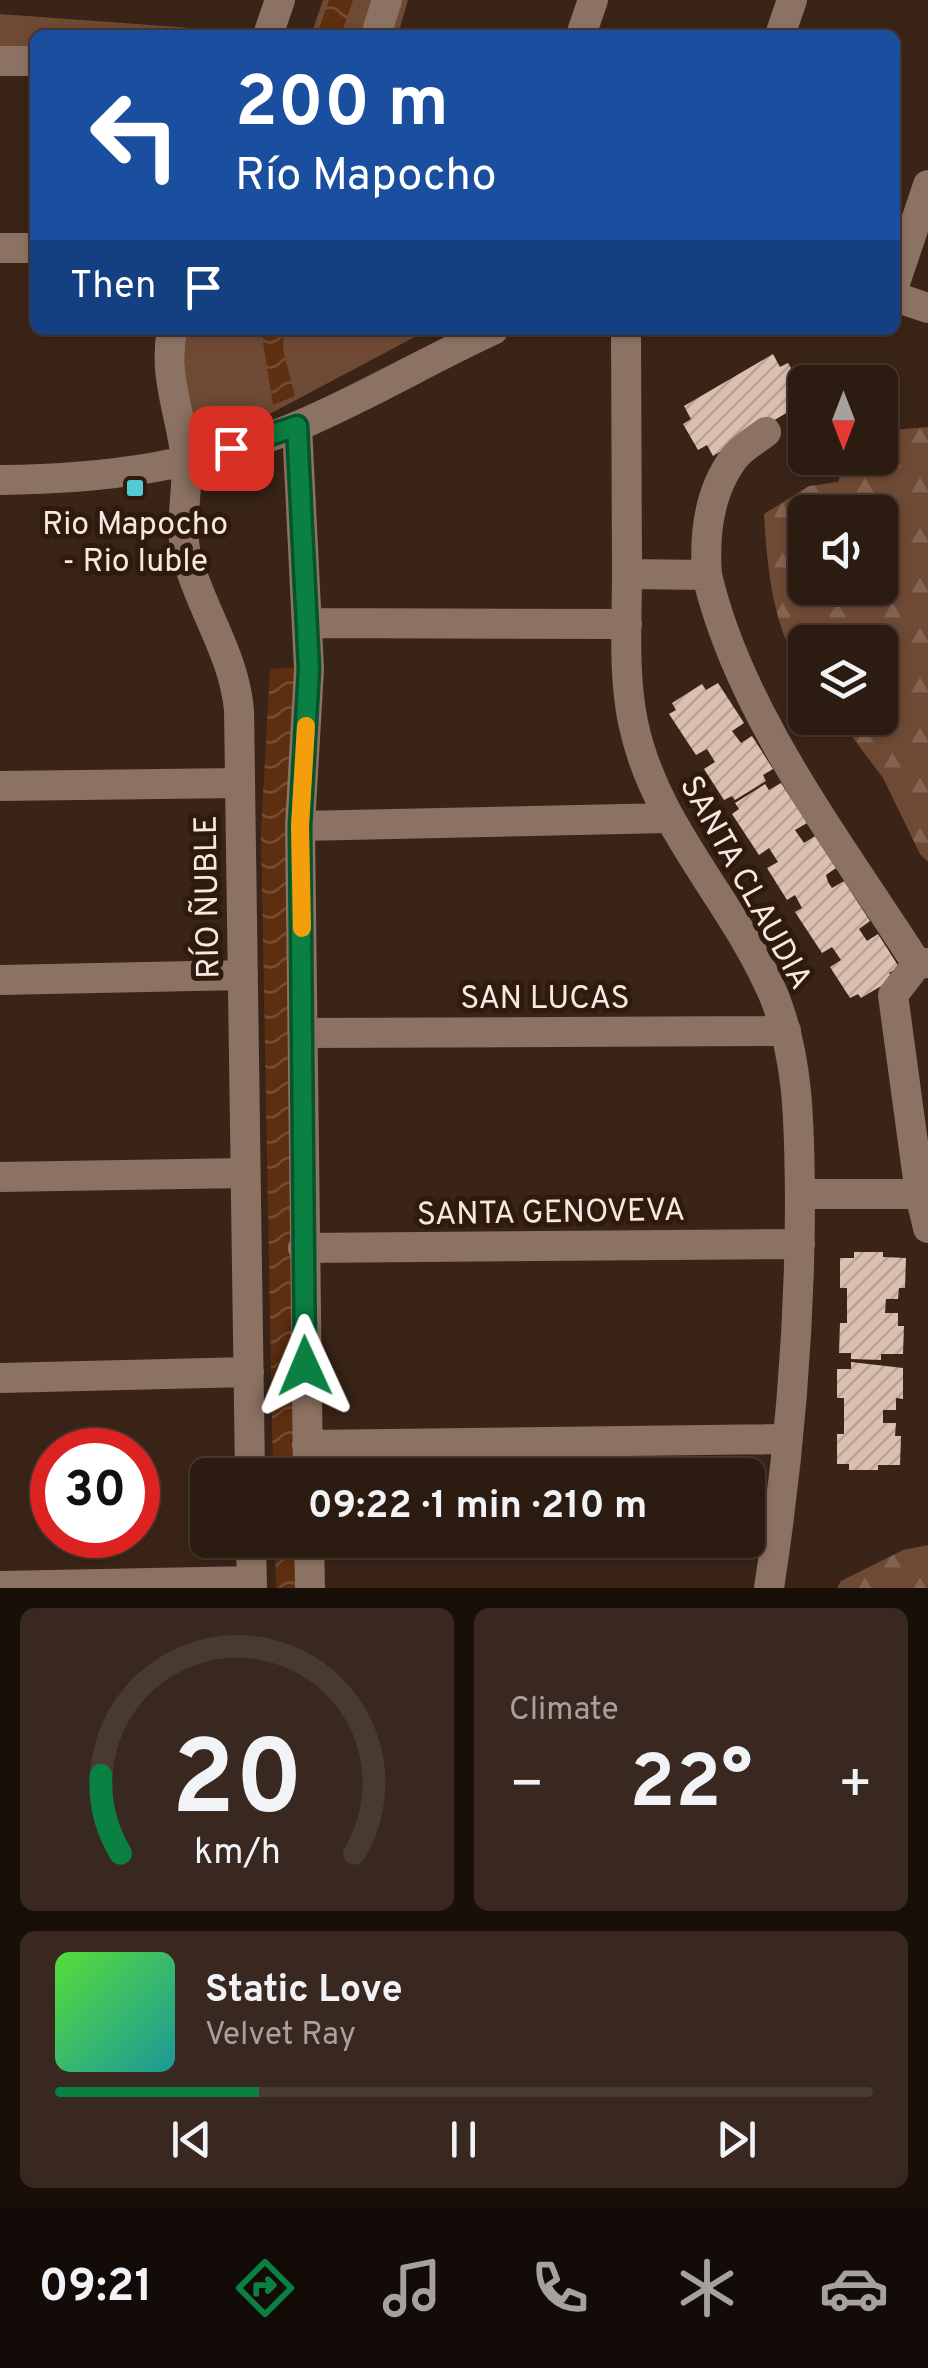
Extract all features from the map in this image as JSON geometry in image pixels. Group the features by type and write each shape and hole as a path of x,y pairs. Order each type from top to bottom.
{"street":[{"path":"270,30 280,0"},
{"path":"378,30 387,0"},
{"path":"583,30 593,0"},
{"path":"782,30 792,0"},
{"path":"0,62 30,61"},
{"path":"900,268 928,186"},
{"path":"0,248 30,248"},
{"path":"900,300 928,308"},
{"name":"RÍO ÑUBLE","path":"171,335 169,376 186,462 186,555 237,690 250,1458"},
{"path":"0,480 142,472 186,462 297,426 476,335"},
{"name":"SANTA CLAUDIA","path":"626,335 627,624 632,717 640,750 670,818 754,954 786,1031 799,1104 800,1244 788,1439 769,1588"},
{"path":"297,426 309,669 300,826 307,1458"},
{"path":"766,432 736,455 722,479 707,528 707,575 722,631 757,705 800,780 922,963 892,995 928,1228"},
{"path":"627,574 707,575"},
{"path":"307,623 627,624"},
{"path":"0,786 239,783"},
{"path":"300,826 670,818"},
{"path":"0,980 242,976"},
{"name":"SAN LUCAS","path":"304,1033 786,1031"},
{"path":"0,1177 246,1174"},
{"path":"800,1194 920,1194"},
{"name":"SANTA GENOVEVA","path":"303,1248 800,1244"},
{"path":"0,1378 249,1372"},
{"path":"353,1458 788,1439"},
{"path":"0,1586 252,1585 252,1558"},
{"path":"309,1558 310,1588"}],"green space":[{"path":"323,0 408,0 399,30 313,30"},
{"path":"0,14 219,30 30,30 30,75 0,76"},
{"path":"183,335 419,335 262,418 189,434"},
{"path":"928,427 928,862 920,854 883,778 851,735 898,735 898,625 788,625 788,644 774,598 764,514 788,499 788,605 898,605 898,495 795,495 809,486 838,482 841,475 898,475 898,430"},
{"path":"928,1545 928,1588 837,1588 841,1581 903,1550"}],"water":[{"path":"329,0 353,0 343,30 319,30"},
{"path":"262,335 284,335 283,350 295,396 273,405"},
{"path":"298,667 294,1458 273,1458 261,832 270,669"},
{"path":"275,1558 294,1558 295,1588 276,1588"}],"building":[{"path":"773,354 780,367 789,365 788,412 713,456 707,445 698,450 683,424 691,419 684,406"},
{"path":"718,683 744,723 732,731 741,743 752,736 773,769 763,775 766,781 735,800 732,796 724,800 704,769 715,762 707,749 696,755 669,714 676,710 672,703 702,684 706,690"},
{"path":"781,783 807,823 795,830 804,843 815,836 836,868 826,875 828,882 832,888 844,881 870,921 859,929 867,941 878,934 899,967 889,973 893,979 861,998 858,994 850,998 830,967 841,960 832,947 822,953 795,912 802,908 795,895 787,900 767,868 778,862 769,848 759,855 732,814 739,809 735,803 765,784 769,790"},
{"path":"854,1252 883,1252 883,1257 906,1258 905,1288 899,1288 898,1299 886,1299 885,1313 898,1313 898,1326 904,1326 903,1354 881,1354 881,1360 851,1359 851,1353 839,1353 840,1323 847,1323 847,1288 840,1288 840,1258 854,1258"},
{"path":"851,1362 903,1368 903,1399 896,1398 896,1410 883,1410 883,1423 896,1423 895,1436 901,1436 900,1465 849,1470 849,1464 837,1464 837,1434 844,1434 844,1398 837,1398 837,1369 851,1369"}],"slow traffic":[{"path":"302,928 300,826 306,726"}],"place":[{"name":"Rio Mapocho - Rio Iuble","path":"135,488"}],"route":[{"path":"231,448 297,426 309,669 300,826 305,1366"}]}
